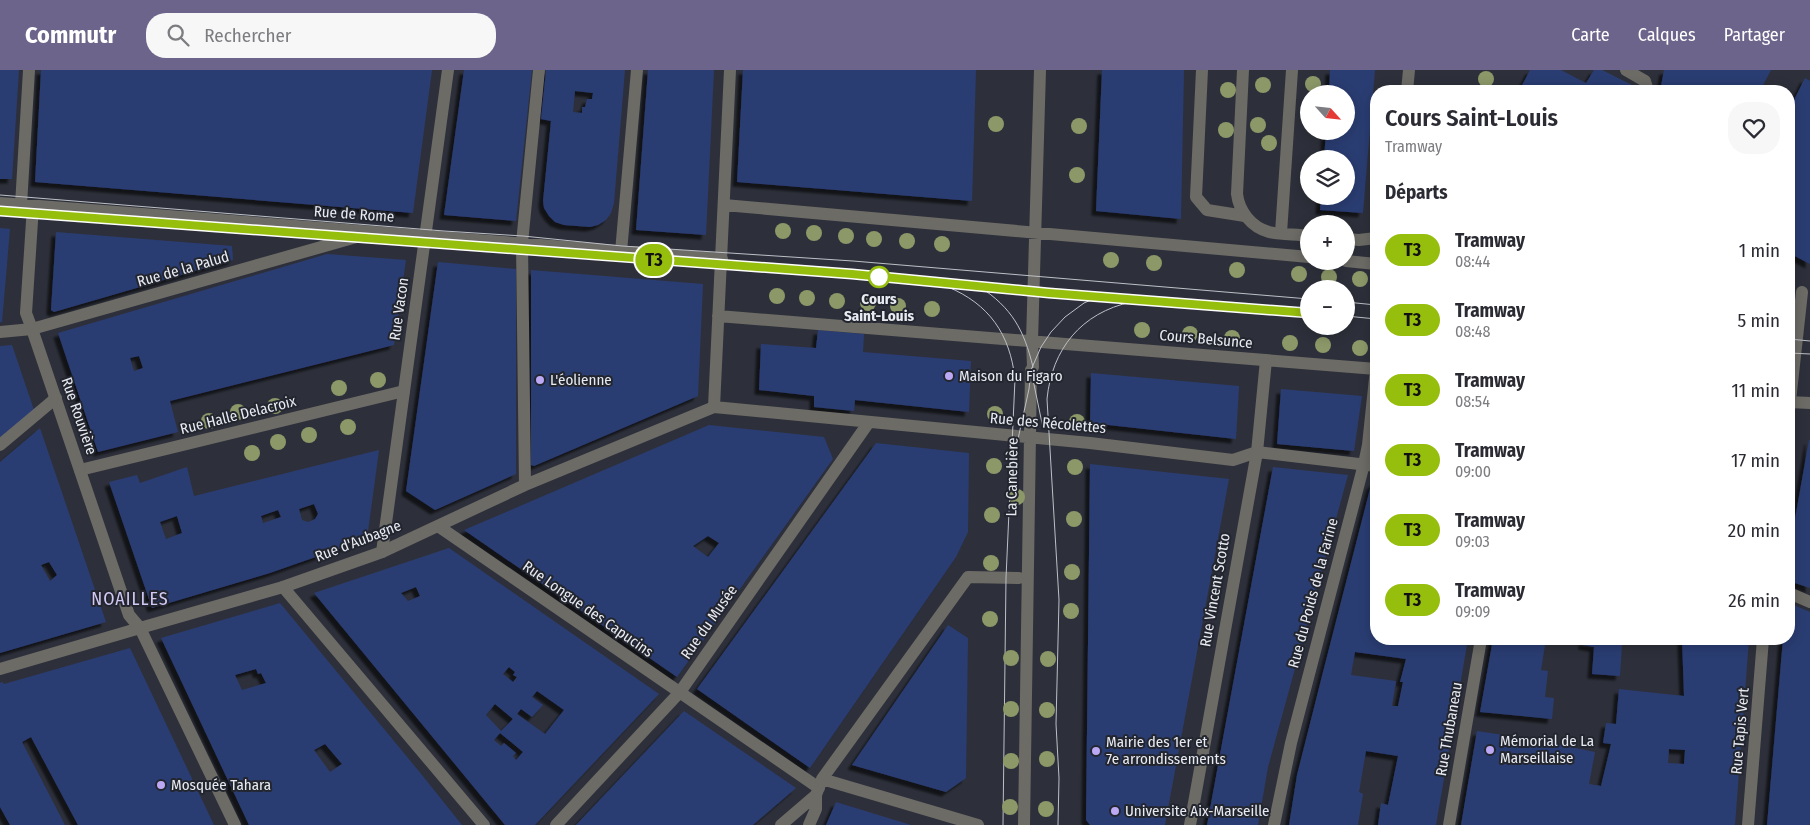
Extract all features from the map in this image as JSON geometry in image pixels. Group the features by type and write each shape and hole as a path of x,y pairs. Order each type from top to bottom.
{"street":[{"name":"Rue Rouvière","path":"29,70 26,313 129,615 140,628 235,825"},
{"name":"Rue Vacon","path":"382,552 448,70"},
{"path":"526,485 522,243 539,70"},
{"path":"621,252 637,70"},
{"path":"714,407 730,70"},
{"name":"La Canebière","path":"1024,825 1029,438 1031,370 1033,367 1032,341 1040,70"},
{"path":"1202,70 1196,196 1207,210 1246,216"},
{"path":"1243,70 1237,194 1239,206 1246,216 1268,232 1300,235"},
{"path":"1281,233 1292,70"},
{"path":"1408,85 1409,70"},
{"path":"1626,70 1645,81 1646,85"},
{"name":"Rue de Rome","path":"0,203 722,259"},
{"path":"724,204 1300,257"},
{"name":"Rue de la Palud","path":"0,332 32,329 375,232"},
{"path":"1355,240 1370,239"},
{"path":"1355,262 1370,263"},
{"path":"1795,364 1806,292"},
{"path":"718,316 1032,341"},
{"name":"Cours Belsunce","path":"1032,341 1370,369"},
{"name":"Rue Vincent Scotto","path":"1190,825 1257,452 1266,360"},
{"name":"Rue Halle Delacroix","path":"80,470 404,390"},
{"path":"0,446 56,398"},
{"path":"1795,404 1810,404"},
{"name":"Rue d'Aubagne","path":"0,669 283,587 382,552 526,485 714,407"},
{"name":"Rue des Récolettes","path":"714,407 1090,443 1233,460 1257,452 1370,465"},
{"name":"Rue du Musée","path":"556,825 680,692 869,422"},
{"name":"Rue du Poids de la Farine","path":"1274,825 1294,734 1370,465 1368,445 1370,426"},
{"name":"Rue Longue des Capucins","path":"438,526 819,788 978,825"},
{"path":"781,825 819,788 968,576 1019,578"},
{"path":"283,587 484,825"},
{"path":"1795,596 1810,602"},
{"name":"Rue Thubaneau","path":"1449,825 1480,645"},
{"name":"Rue Tapis Vert","path":"1748,825 1763,645"},
{"path":"809,825 816,809 819,788"}],"building":[{"path":"0,70 19,70 12,179 0,179"},
{"path":"41,70 432,70 413,213 35,182"},
{"path":"464,70 532,70 516,221 444,215"},
{"path":"546,70 625,70 614,203 611,213 606,220 598,225 590,227 564,225 555,222 544,208 543,201 551,121 541,119","holes":["575,91 593,93 592,99 587,99 585,107 582,107 582,113 573,112"]},
{"path":"648,70 714,70 706,235 636,230"},
{"path":"743,70 976,70 972,201 737,182"},
{"path":"1102,70 1184,70 1181,219 1096,211"},
{"path":"1330,70 1375,70 1374,85 1370,85 1370,130 1363,213 1320,210 1320,205 1355,205 1355,150 1325,150 1325,140 1355,140 1355,85 1329,85"},
{"path":"1530,70 1561,70 1586,83 1594,70 1602,70 1632,85 1522,85"},
{"path":"1664,70 1771,70 1763,85 1661,85"},
{"path":"1805,78 1810,81 1810,264 1795,256 1795,98"},
{"path":"0,228 10,229 2,322 0,322"},
{"path":"56,232 232,246 233,260 54,312 51,310"},
{"path":"327,254 406,260 394,345 170,401 178,432 98,452 58,333","holes":["139,356 143,368 134,371 130,358"]},
{"path":"438,262 516,269 516,474 435,510 406,491"},
{"path":"531,270 703,284 698,396 534,466 531,465"},
{"path":"818,330 864,334 863,352 971,361 969,412 855,400 854,411 814,407 814,396 759,390 761,344 816,348"},
{"path":"12,345 34,410 0,438 0,346"},
{"path":"1091,373 1239,386 1236,439 1090,423"},
{"path":"1281,389 1362,396 1354,451 1277,444"},
{"path":"709,425 824,437 833,459 677,677 464,530","holes":["708,536 719,543 708,557 693,546"]},
{"path":"40,428 106,622 0,653 0,462","holes":["49,562 57,575 50,581 41,565"]},
{"path":"1810,440 1810,588 1795,583 1795,519"},
{"path":"876,443 969,453 968,532 956,557 810,768 697,689"},
{"path":"379,450 367,539 270,573 152,608 109,482 137,475 140,483 187,467 194,496","holes":["314,504 318,514 315,519 308,522 302,520 299,509","278,510 281,517 263,523 261,516","177,516 182,533 166,539 160,522"]},
{"path":"1090,464 1229,479 1165,825 1090,825 1086,820"},
{"path":"1273,467 1348,475 1268,767 1258,825 1207,825"},
{"path":"1370,489 1370,645 1467,645 1436,825 1378,825 1381,803 1388,805 1398,756 1366,751 1359,792 1363,794 1358,825 1289,825 1297,775","holes":["1355,652 1406,659 1400,682 1403,682 1398,706 1392,706 1396,681 1351,675"]},
{"path":"449,548 659,694 535,825 505,825 314,593","holes":["416,587 420,596 408,601 401,593","509,667 515,672 513,675 517,677 513,682 503,674","537,691 564,710 545,734 517,714 521,709 532,717 543,705 532,697","495,704 513,719 501,731 486,715","500,733 523,752 516,760 513,756 516,753 504,743 501,746 494,740"]},
{"path":"280,603 462,825 249,825 161,638","holes":["256,669 258,674 261,673 266,683 242,690 235,675","325,744 342,764 330,772 314,750"]},
{"path":"1795,606 1810,612 1810,825 1767,825 1782,645 1795,645"},
{"path":"948,625 968,638 966,778 946,792 852,765"},
{"path":"1492,645 1545,645 1541,670 1548,671 1545,697 1554,698 1552,719 1480,712"},
{"path":"1583,645 1622,645 1620,676 1592,674 1594,647"},
{"path":"1682,645 1749,645 1735,825 1461,825 1477,731 1537,740 1595,752 1589,784 1601,786 1611,744 1603,743 1606,723 1616,724 1619,689 1684,696","holes":["1669,749 1685,750 1684,764 1668,763"]},
{"path":"130,648 214,825 78,825 31,737 22,742 65,825 10,825 0,807 0,683 4,684"},
{"path":"684,711 796,788 753,825 576,825"},
{"path":"836,802 911,825 826,825"}],"tram line":[{"path":"0,195 523,236 622,246 853,261 1300,298"},
{"path":"0,211 852,274 1049,293 1300,312"},
{"name":"T3","path":"0,211 721,266 852,274 1049,293 1300,312"},
{"path":"948,287 975,302 995,322 1008,348 1015,379 1006,578 1003,825"},
{"path":"980,287 1001,303 1021,331 1033,367 1031,370 1043,428"},
{"path":"1018,439 1029,389 1031,370 1041,347 1051,332 1065,317 1084,303 1098,297"},
{"path":"1058,825 1059,778 1056,724 1059,600 1047,399 1055,364 1072,336 1097,315 1113,307 1131,302"},
{"path":"1355,303 1370,304"},
{"path":"1355,317 1370,318"},
{"path":"1795,340 1810,341"},
{"path":"1795,353 1810,354"}],"place":[{"name":"Cours Saint-Louis","path":"879,277"},
{"name":"Maison du Figaro","path":"949,376"},
{"name":"L'éolienne","path":"540,380"},
{"name":"Mémorial de La Marseillaise","path":"1490,750"},
{"name":"Mairie des 1er et 7e arrondissements","path":"1096,751"},
{"name":"Mosquée Tahara","path":"161,785"},
{"name":"Universite Aix-Marseille","path":"1115,811"}],"district":[{"name":"NOAILLES","path":"130,599"}]}
